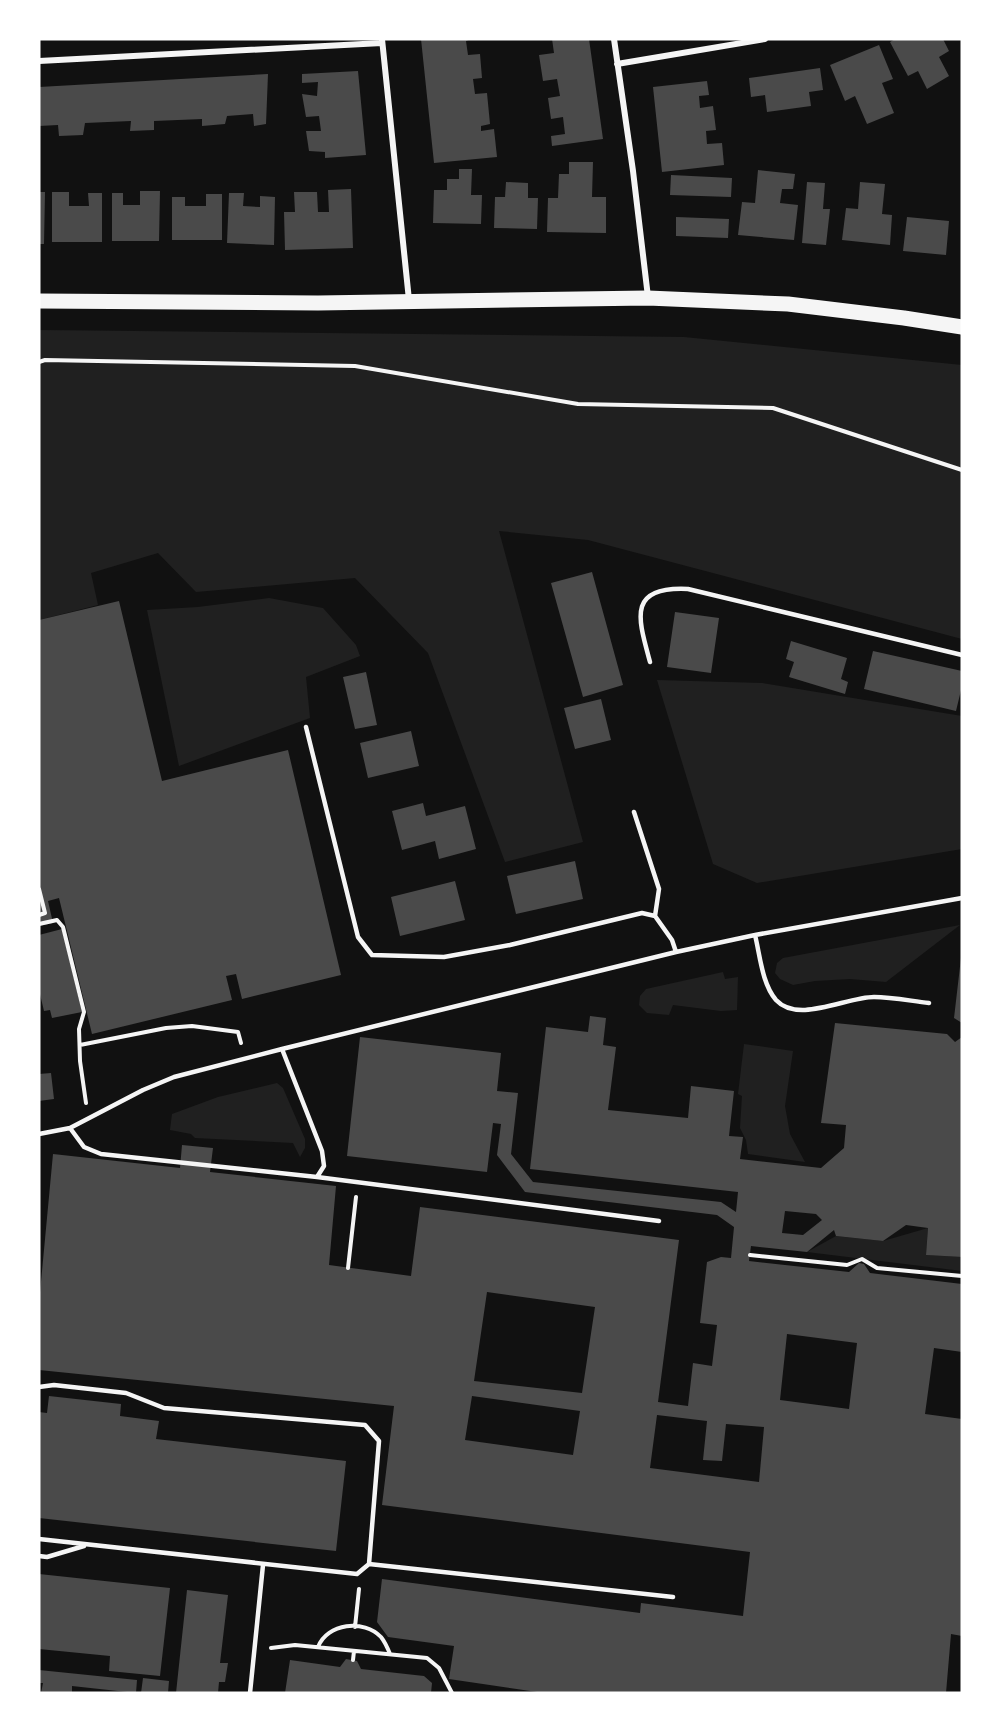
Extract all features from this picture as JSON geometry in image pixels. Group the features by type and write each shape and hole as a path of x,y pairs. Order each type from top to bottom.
{"main road":[{"path":"39,301 318,303 648,298 788,304 962,327"}],"street":[{"path":"614,39 648,298"},
{"path":"617,64 765,39"},
{"path":"39,61 382,41 409,301"}],"lane":[{"path":"650,662 639,612 645,599 666,588 688,589 962,655"},
{"path":"306,727 358,937 372,955 444,957 510,945 642,913 655,916 672,940 676,952"},
{"path":"634,812 659,889 655,916"},
{"path":"39,1134 70,1128 143,1090 174,1077 246,1058 676,952 755,935 962,898"},
{"path":"755,935 768,988 777,1002 790,1009 810,1010 874,997 929,1003"},
{"path":"282,1049 322,1151 324,1166 317,1177"},
{"path":"70,1128 84,1147 101,1154 317,1177 659,1221"},
{"path":"39,1387 54,1385 126,1393 164,1408 365,1425 379,1441 369,1564 357,1574 39,1539"},
{"path":"39,1556 46,1557 87,1545"},
{"path":"369,1564 673,1597"},
{"path":"250,1693 263,1565"}],"path":[{"path":"39,362 45,360 355,366 578,404 773,408 962,470"},
{"path":"39,889 45,913 39,915"},
{"path":"39,924 57,920 63,927 84,1012 79,1029 83,1088"},
{"path":"80,1045 166,1028 192,1026 238,1032 246,1058"},
{"path":"348,1268 358,1182"},
{"path":"750,1255 847,1265 862,1259 876,1268 962,1276"},
{"path":"355,1627 356,1615"},
{"path":"318,1647 321,1640 333,1630 342,1626 355,1627 365,1629 380,1637 390,1654"},
{"path":"267,1651 273,1647 295,1645 427,1658 439,1668 452,1693"},
{"path":"353,1660 354,1651"}],"shaded area":[{"path":"39,330 684,337 962,365 962,639 588,540 499,531 583,842 505,862 428,653 355,578 196,592 158,553 91,573 98,605 39,620"},
{"path":"269,598 323,608 356,645 360,656 306,677 310,718 179,766 147,610 198,607"},
{"path":"657,680 762,683 962,716 962,849 757,883 713,864"},
{"path":"960,925 886,982 850,979 793,985 780,979 775,973 777,963 783,958"},
{"path":"723,972 725,979 738,977 737,1010 721,1011 673,1005 669,1015 647,1013 639,1005 640,996 646,989"},
{"path":"744,1044 793,1051 785,1106 790,1134 805,1162 748,1154 746,1140 740,1128 742,1096 738,1094"},
{"path":"277,1083 283,1088 305,1139 305,1148 300,1157 293,1143 195,1138 191,1134 170,1130 172,1114 218,1097"},
{"path":"928,1228 926,1255 962,1257 962,1271 807,1252 836,1236 883,1241"}],"building":[{"path":"421,39 471,39 466,41 468,55 480,54 482,78 473,79 475,94 487,93 490,124 481,126 481,131 494,129 497,157 434,163"},
{"path":"552,39 589,39 603,139 552,146 551,136 565,134 563,117 551,119 548,98 560,96 557,79 543,81 539,55 554,53"},
{"path":"895,39 943,39 949,51 939,57 949,76 927,89 918,71 908,76 890,42"},
{"path":"879,45 893,79 882,83 894,113 867,124 855,96 845,101 830,65"},
{"path":"820,68 823,90 809,92 811,106 767,112 765,95 751,97 749,78"},
{"path":"358,71 366,155 325,158 325,152 309,151 306,131 321,131 319,116 306,117 302,94 317,96 318,82 302,83 302,74"},
{"path":"268,74 266,124 254,126 253,114 227,116 225,124 202,126 202,119 154,121 154,130 130,131 131,121 85,123 83,135 59,136 58,125 39,126 39,87"},
{"path":"707,81 709,95 699,96 700,108 713,106 716,130 706,131 707,144 722,143 724,165 662,172 653,87"},
{"path":"569,162 593,162 592,197 606,197 606,233 547,232 548,198 558,198 559,174 569,174"},
{"path":"459,169 472,169 471,195 482,195 481,224 433,223 434,190 447,190 447,179 459,179"},
{"path":"758,170 795,174 793,189 782,189 780,203 798,205 794,240 738,235 742,202 755,203"},
{"path":"671,175 732,178 731,197 670,195"},
{"path":"506,182 528,183 528,198 538,198 537,229 494,228 495,197 505,197"},
{"path":"807,182 825,183 823,209 830,209 826,245 802,243"},
{"path":"860,182 885,184 882,214 892,215 890,245 842,240 846,208 858,209"},
{"path":"351,189 353,248 285,250 284,212 295,212 294,192 317,192 318,212 329,212 328,190"},
{"path":"140,191 160,191 159,241 112,241 112,193 123,193 123,205 140,205"},
{"path":"39,192 45,192 44,244 39,244"},
{"path":"52,192 69,192 69,206 89,206 88,193 102,193 102,242 52,242"},
{"path":"229,193 244,193 243,206 260,207 260,196 275,197 274,245 227,243"},
{"path":"206,194 222,194 222,240 172,240 172,197 185,197 185,206 206,206"},
{"path":"676,217 729,219 728,238 676,236"},
{"path":"907,217 949,221 946,255 903,251"},
{"path":"592,572 623,685 583,697 551,583"},
{"path":"119,601 162,781 288,750 341,975 242,999 236,974 226,976 232,1000 92,1034 59,898 48,901 53,923 39,926 39,620"},
{"path":"675,612 719,618 711,673 667,667"},
{"path":"791,641 847,658 841,679 848,682 845,694 789,677 794,662 786,659"},
{"path":"873,651 962,671 962,686 956,711 864,689"},
{"path":"366,672 377,725 355,729 343,677"},
{"path":"601,699 611,740 575,749 564,708"},
{"path":"411,731 419,766 368,778 360,743"},
{"path":"423,803 426,816 465,806 476,849 439,859 435,841 402,850 392,811"},
{"path":"575,861 583,899 516,914 507,876"},
{"path":"455,881 465,920 400,936 391,897"},
{"path":"62,929 82,1012 52,1018 50,1010 44,1011 39,990 39,935"},
{"path":"962,958 962,1023 954,1018"},
{"path":"590,1016 606,1018 603,1045 616,1047 608,1110 688,1118 691,1086 734,1091 729,1136 743,1137 740,1159 821,1168 844,1148 846,1125 821,1123 835,1023 947,1034 955,1042 962,1037 962,1257 926,1255 928,1228 906,1225 883,1241 836,1236 834,1230 807,1252 751,1246 749,1261 849,1272 859,1263 864,1264 870,1273 962,1284 962,1352 934,1348 925,1414 962,1419 962,1636 951,1634 946,1693 544,1693 449,1679 454,1646 388,1637 377,1622 382,1579 640,1613 641,1603 743,1616 750,1552 382,1505 394,1406 39,1370 39,1303 53,1154 180,1168 182,1145 213,1148 210,1172 336,1186 329,1265 411,1276 420,1207 679,1240 658,1402 688,1406 693,1363 712,1366 717,1325 700,1323 707,1262 721,1257 731,1258 734,1227 717,1215 525,1192 497,1155 501,1124 493,1123 487,1172 347,1156 360,1037 501,1053 497,1091 518,1093 511,1154 533,1182 721,1202 736,1212 738,1192 530,1169 546,1027 588,1032","holes":["785,1211 816,1214 822,1220 803,1235 782,1233","487,1292 595,1307 582,1393 474,1381","787,1334 857,1343 849,1409 780,1400","472,1396 580,1411 573,1455 465,1440","657,1415 707,1421 703,1460 722,1461 726,1424 764,1427 759,1482 650,1468"]},
{"path":"51,1073 54,1099 39,1101 39,1074"},
{"path":"49,1396 121,1404 120,1416 159,1421 156,1439 346,1461 336,1551 39,1518 39,1412 47,1413"},
{"path":"39,1574 170,1588 160,1676 109,1671 110,1656 39,1649"},
{"path":"187,1590 228,1595 220,1663 228,1663 225,1682 219,1682 218,1693 176,1693"},
{"path":"346,1659 357,1661 361,1669 424,1676 432,1683 431,1693 285,1693 290,1660 340,1667"},
{"path":"39,1670 137,1680 136,1693 72,1686 72,1693 41,1693 43,1683 39,1683"},
{"path":"143,1678 169,1681 168,1693 141,1693"}]}
